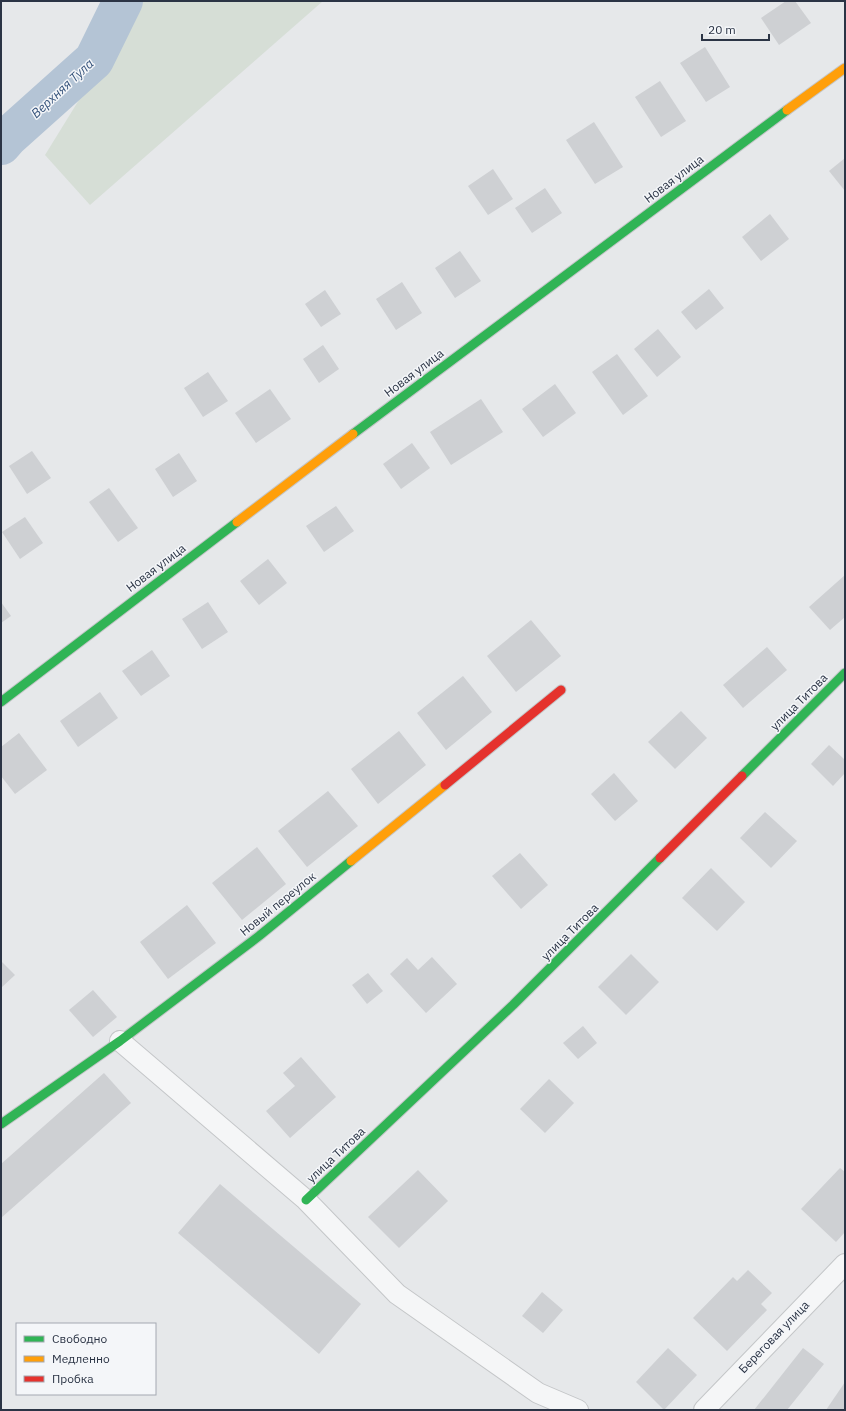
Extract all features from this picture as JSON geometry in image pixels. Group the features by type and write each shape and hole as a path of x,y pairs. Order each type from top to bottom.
{"street":[{"name":"Новая улица","path":"1,702 265,500 712,165 845,68"},
{"name":"улица Титова","path":"306,1200 513,1005 845,673"},
{"name":"Новый переулок","path":"1,1124 120,1041 259,936 561,690"},
{"path":"120,1041 306,1200 397,1294 538,1393 578,1410"},
{"name":"Береговая улица","path":"704,1410 845,1264"}],"shaded area":[{"path":"140,1 323,1 90,205 45,155"}],"building":[{"path":"786,1 795,1 811,23 779,45 761,18"},
{"path":"705,47 730,87 706,102 680,63"},
{"path":"660,81 686,121 661,137 635,97"},
{"path":"594,122 623,167 595,184 566,140"},
{"path":"845,158 845,191 829,171"},
{"path":"493,169 513,199 488,215 468,186"},
{"path":"545,188 562,213 532,233 515,208"},
{"path":"770,214 789,239 761,261 742,237"},
{"path":"460,251 481,281 455,298 435,268"},
{"path":"402,282 422,313 396,330 376,299"},
{"path":"709,289 724,308 696,330 681,312"},
{"path":"325,290 341,314 321,327 305,304"},
{"path":"658,329 681,357 657,377 634,349"},
{"path":"323,345 339,369 319,383 303,359"},
{"path":"617,354 648,396 623,415 592,372"},
{"path":"208,372 228,401 203,417 184,388"},
{"path":"555,384 576,413 543,437 522,409"},
{"path":"270,389 291,419 256,443 235,413"},
{"path":"481,399 503,432 451,465 430,432"},
{"path":"412,443 430,468 401,489 383,464"},
{"path":"32,451 51,478 27,494 9,466"},
{"path":"179,453 197,481 173,497 155,469"},
{"path":"109,488 138,528 118,542 89,502"},
{"path":"336,506 354,531 324,552 306,526"},
{"path":"25,517 43,543 20,559 2,532"},
{"path":"268,559 287,583 259,605 240,581"},
{"path":"845,575 845,617 830,630 809,607"},
{"path":"1,602 11,616 1,623"},
{"path":"208,602 228,632 202,649 182,619"},
{"path":"531,620 561,656 516,692 487,656"},
{"path":"767,647 787,670 743,708 723,685"},
{"path":"152,650 170,676 141,696 122,671"},
{"path":"463,676 492,712 446,750 417,713"},
{"path":"100,692 118,718 78,747 60,721"},
{"path":"681,711 707,738 675,769 648,742"},
{"path":"399,731 426,765 378,804 351,769"},
{"path":"19,733 47,770 15,794 1,776 1,747"},
{"path":"829,745 845,760 845,773 833,786 811,764"},
{"path":"614,773 638,801 615,821 591,794"},
{"path":"328,791 358,826 307,867 278,831"},
{"path":"765,812 797,841 771,868 740,838"},
{"path":"257,847 286,884 242,920 212,883"},
{"path":"520,853 548,885 521,909 492,876"},
{"path":"711,868 745,902 717,931 682,898"},
{"path":"187,905 216,943 168,979 140,942"},
{"path":"631,954 659,982 626,1015 598,987"},
{"path":"432,957 457,984 426,1013 390,974 407,958 418,970"},
{"path":"1,961 15,975 1,988"},
{"path":"368,973 383,991 367,1004 352,985"},
{"path":"93,990 117,1017 93,1037 69,1010"},
{"path":"583,1026 597,1043 578,1059 563,1043"},
{"path":"301,1057 336,1097 290,1138 266,1111 295,1086 283,1073"},
{"path":"104,1073 131,1103 1,1218 1,1164"},
{"path":"549,1079 574,1103 545,1133 520,1109"},
{"path":"840,1168 845,1172 845,1232 836,1242 801,1209"},
{"path":"418,1170 448,1201 399,1248 368,1217"},
{"path":"220,1184 361,1304 319,1354 178,1233"},
{"path":"748,1270 772,1293 761,1304 767,1310 727,1351 693,1318 733,1277 737,1281"},
{"path":"542,1292 563,1310 543,1333 522,1316"},
{"path":"668,1348 697,1375 664,1410 636,1382"},
{"path":"803,1348 824,1364 787,1410 754,1410"},
{"path":"845,1382 845,1410 826,1410"}],"waterway":[{"name":"Верхняя Тула","path":"1,145 94,60 123,1"}],"traffic: fast":[{"path":"353,434 787,110"},
{"path":"1,702 237,522"},
{"path":"742,776 845,673"},
{"path":"306,1200 513,1005 660,858"},
{"path":"1,1124 120,1041 259,936 351,861"}],"traffic: slow":[{"path":"787,110 845,68"},
{"path":"237,522 353,434"},
{"path":"351,861 445,785"}],"traffic: jam":[{"path":"445,785 561,690"},
{"path":"660,858 742,776"}]}
